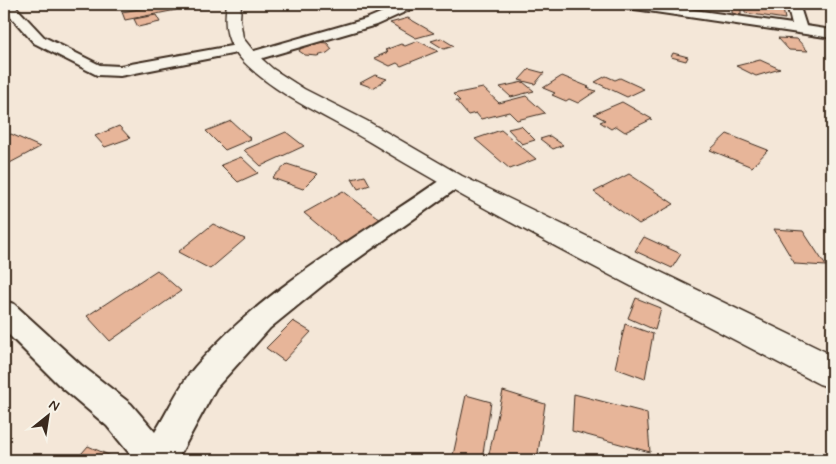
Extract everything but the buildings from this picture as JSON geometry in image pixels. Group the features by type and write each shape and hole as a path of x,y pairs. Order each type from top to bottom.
{"street":[{"path":"6,4 39,40 97,70 120,71 245,52 371,22 412,4"},
{"path":"234,4 232,18 235,38 245,52 267,73 297,93 453,181 832,372"},
{"path":"628,4 832,34"},
{"path":"793,4 800,29"},
{"path":"4,312 70,375 119,416 157,460 204,378 260,320 330,265 453,181"}]}
